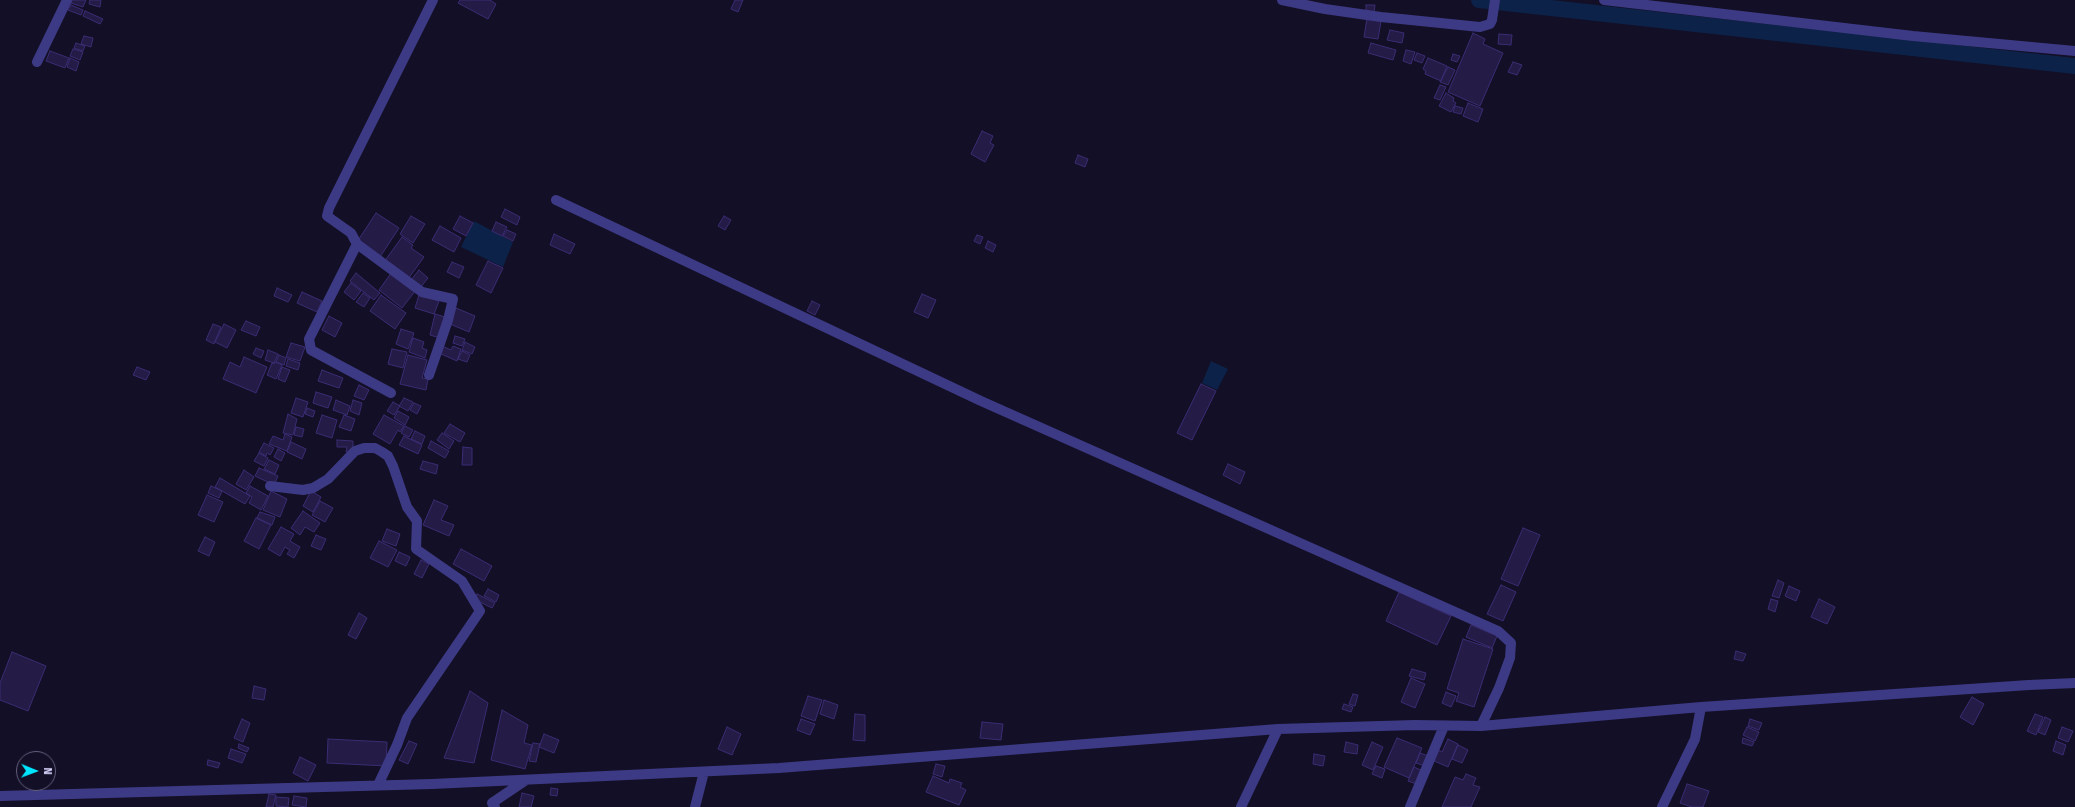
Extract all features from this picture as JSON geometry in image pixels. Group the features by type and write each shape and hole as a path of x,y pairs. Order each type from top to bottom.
{"street":[{"path":"37,62 67,0"},
{"path":"429,375 448,320 453,299 422,292 357,244 351,233 327,216 329,208 433,0"},
{"path":"1282,0 1325,9 1382,17 1480,27 1490,24 1495,0"},
{"path":"1604,0 1913,36 2075,51"},
{"path":"556,200 981,401 1498,631 1511,644 1510,658 1499,688 1481,726"},
{"path":"357,244 309,339 309,345 311,350 391,393"},
{"path":"270,486 304,490 313,488 328,479 355,450 375,448 382,452 388,456 407,507 417,521 416,549 462,581 480,611 407,718 397,745 378,785"},
{"path":"0,796 526,780 779,768 1278,729 1415,725 1481,726 1701,707 2029,685 2075,684"},
{"path":"1662,807 1695,738 1701,707"},
{"path":"1410,807 1444,726"},
{"path":"1241,807 1278,729"},
{"path":"695,807 704,772"},
{"path":"495,807 492,804 526,780"}],"water":[{"path":"474,221 513,242 503,267 461,247"},
{"path":"1211,361 1228,369 1217,390 1202,383"}],"building":[{"path":"72,0 86,0 83,7 71,3"},
{"path":"90,0 101,0 100,7 89,4"},
{"path":"460,0 490,0 496,4 488,19 458,3"},
{"path":"735,0 743,0 738,12 731,9"},
{"path":"71,5 83,10 81,15 68,10"},
{"path":"1366,5 1375,5 1374,13 1366,13"},
{"path":"85,11 103,19 100,24 83,16"},
{"path":"1367,18 1381,21 1378,39 1364,37"},
{"path":"1390,30 1404,33 1402,43 1387,40"},
{"path":"1473,33 1485,39 1483,44 1503,53 1480,106 1448,92"},
{"path":"1499,34 1512,35 1511,45 1498,44"},
{"path":"84,36 93,38 91,47 81,44"},
{"path":"76,43 85,46 83,51 74,48"},
{"path":"1371,43 1396,50 1393,60 1368,53"},
{"path":"73,49 83,52 80,60 70,56"},
{"path":"1406,50 1415,52 1411,64 1403,61"},
{"path":"50,51 69,58 65,68 46,61"},
{"path":"1417,53 1425,56 1422,63 1414,60"},
{"path":"1453,54 1460,56 1457,62 1451,60"},
{"path":"70,58 79,62 76,71 67,67"},
{"path":"1428,58 1447,66 1441,81 1425,74 1426,71 1423,69"},
{"path":"1513,62 1522,65 1517,75 1508,72"},
{"path":"1448,67 1455,70 1448,85 1440,82"},
{"path":"1440,85 1446,87 1440,100 1434,98"},
{"path":"1446,93 1454,98 1453,101 1456,103 1451,112 1439,106"},
{"path":"1468,103 1483,109 1478,122 1463,116"},
{"path":"1455,106 1463,108 1461,114 1453,112"},
{"path":"982,131 993,136 990,143 994,145 985,162 971,154"},
{"path":"1078,155 1088,159 1085,167 1075,163"},
{"path":"505,209 520,217 517,225 501,217"},
{"path":"376,213 399,228 380,257 357,242"},
{"path":"411,216 425,224 413,243 400,234"},
{"path":"460,216 473,223 466,236 453,229"},
{"path":"724,216 731,220 725,230 718,226"},
{"path":"496,222 507,227 502,236 492,231"},
{"path":"440,226 461,238 454,252 432,240"},
{"path":"507,230 516,234 513,241 503,236"},
{"path":"554,234 575,244 570,254 550,245"},
{"path":"977,235 983,237 980,244 974,241"},
{"path":"402,237 413,245 411,248 424,257 408,279 384,262"},
{"path":"988,241 996,245 993,252 985,248"},
{"path":"488,261 503,268 491,293 476,285"},
{"path":"452,262 464,267 459,278 447,272"},
{"path":"419,270 428,278 420,288 411,280"},
{"path":"392,272 416,290 402,308 379,290"},
{"path":"356,273 380,293 374,300 350,281"},
{"path":"351,283 361,291 354,300 344,292"},
{"path":"277,288 292,295 288,302 274,296"},
{"path":"302,292 322,301 317,312 297,303"},
{"path":"363,293 370,298 364,307 356,302"},
{"path":"922,294 936,300 928,318 914,312"},
{"path":"381,295 406,313 395,329 370,311"},
{"path":"419,295 439,301 434,314 415,308"},
{"path":"812,301 820,305 815,315 807,311"},
{"path":"456,308 475,316 469,332 450,324"},
{"path":"435,314 445,317 440,338 430,335"},
{"path":"329,316 342,323 335,337 322,330"},
{"path":"246,321 260,327 256,336 241,330"},
{"path":"213,324 221,327 214,344 206,340"},
{"path":"224,324 236,330 227,348 215,342"},
{"path":"401,329 414,333 408,349 396,344"},
{"path":"455,336 465,339 462,346 453,343"},
{"path":"413,338 424,342 422,348 427,350 425,358 409,352"},
{"path":"465,342 475,347 472,354 462,350"},
{"path":"291,343 305,347 300,361 286,357"},
{"path":"442,346 451,350 453,346 461,349 457,361 439,353"},
{"path":"256,348 264,351 261,358 253,354"},
{"path":"392,349 407,352 403,368 388,364"},
{"path":"268,350 278,354 274,363 265,360"},
{"path":"462,351 470,355 467,362 458,359"},
{"path":"279,355 286,358 284,365 276,362"},
{"path":"408,355 427,360 422,378 428,379 426,390 400,384"},
{"path":"244,357 267,367 256,393 223,379 230,362 240,367"},
{"path":"288,359 300,363 298,370 286,366"},
{"path":"275,362 282,365 276,379 267,375 272,363 274,364"},
{"path":"137,367 150,372 146,380 133,375"},
{"path":"282,367 290,370 285,382 278,379"},
{"path":"322,370 343,378 339,388 318,381"},
{"path":"1201,384 1216,391 1192,440 1177,433"},
{"path":"359,385 369,390 364,400 354,396"},
{"path":"316,392 332,397 328,408 313,403"},
{"path":"296,398 308,402 303,417 291,413"},
{"path":"404,398 413,402 408,411 399,406"},
{"path":"336,400 350,406 347,415 333,410"},
{"path":"353,400 362,403 359,415 350,411"},
{"path":"393,402 400,406 394,415 387,411"},
{"path":"414,403 421,406 417,414 410,410"},
{"path":"307,408 315,411 313,417 305,414"},
{"path":"398,411 409,417 405,425 394,418"},
{"path":"288,414 297,419 293,435 283,433"},
{"path":"322,415 337,420 332,438 316,433"},
{"path":"344,415 355,419 351,431 339,427"},
{"path":"384,415 404,426 400,432 398,430 390,444 373,434"},
{"path":"450,424 465,433 460,442 444,433"},
{"path":"405,426 413,430 409,437 401,433"},
{"path":"296,427 304,429 302,437 294,435"},
{"path":"415,431 425,436 422,444 411,439"},
{"path":"442,433 454,441 449,449 437,440"},
{"path":"285,434 292,437 287,451 269,444 273,436 283,440"},
{"path":"404,436 422,445 418,454 399,445"},
{"path":"337,440 353,441 353,452 346,452 347,447 337,447"},
{"path":"431,441 449,451 445,458 428,448"},
{"path":"291,442 306,449 302,459 287,452"},
{"path":"264,443 274,448 270,455 267,453 266,456 259,452"},
{"path":"463,447 472,448 472,465 462,465"},
{"path":"278,449 285,453 281,461 274,457"},
{"path":"259,453 268,458 264,466 254,461"},
{"path":"269,460 279,465 275,474 264,469"},
{"path":"423,461 438,465 436,474 420,469"},
{"path":"1228,464 1245,472 1240,484 1223,475"},
{"path":"259,468 278,476 274,485 255,476"},
{"path":"244,470 254,477 246,490 236,484"},
{"path":"220,478 250,496 245,504 215,487"},
{"path":"211,486 222,491 219,498 208,493"},
{"path":"250,486 268,496 261,510 249,503 252,497 246,493"},
{"path":"271,491 287,499 280,517 263,510"},
{"path":"311,491 321,497 313,512 303,506"},
{"path":"207,495 223,502 214,522 198,515"},
{"path":"434,500 448,506 441,520 454,525 449,536 423,525"},
{"path":"320,501 333,508 325,522 312,515"},
{"path":"303,511 320,523 314,532 305,527 300,535 291,528"},
{"path":"260,512 275,517 272,525 257,518"},
{"path":"256,518 271,525 259,549 244,541"},
{"path":"281,527 294,534 290,541 300,547 294,558 287,554 290,550 285,547 280,556 268,549"},
{"path":"1523,528 1540,535 1518,586 1501,579"},
{"path":"387,529 400,534 396,546 382,541"},
{"path":"316,535 326,539 321,550 311,546"},
{"path":"205,537 215,542 209,556 198,551"},
{"path":"379,541 397,550 388,567 370,558"},
{"path":"461,549 492,566 484,581 453,564"},
{"path":"399,552 410,557 406,566 395,561"},
{"path":"421,560 429,564 422,578 414,574"},
{"path":"1778,580 1784,583 1779,598 1772,596"},
{"path":"1501,585 1516,592 1503,621 1487,614"},
{"path":"1789,586 1800,591 1796,601 1785,596"},
{"path":"488,589 499,595 496,602 484,596"},
{"path":"1399,592 1451,616 1437,645 1386,621"},
{"path":"477,594 495,603 492,608 474,599"},
{"path":"1771,599 1778,601 1775,612 1768,609"},
{"path":"1819,599 1835,607 1827,624 1811,617"},
{"path":"359,613 367,618 356,639 348,635"},
{"path":"1471,625 1497,636 1492,648 1466,637"},
{"path":"1463,639 1493,649 1474,707 1456,701 1459,693 1447,689"},
{"path":"1736,651 1746,654 1743,661 1734,659"},
{"path":"12,652 46,666 28,711 0,700 0,683"},
{"path":"1412,669 1426,673 1424,680 1409,676"},
{"path":"1411,678 1425,684 1415,708 1401,702"},
{"path":"254,686 266,689 264,700 252,698"},
{"path":"470,691 488,703 474,763 444,758"},
{"path":"1446,692 1456,696 1451,707 1442,703"},
{"path":"1353,694 1358,695 1355,706 1349,704"},
{"path":"808,696 822,700 815,721 801,716"},
{"path":"1972,697 1984,704 1973,725 1960,717"},
{"path":"824,700 838,705 834,719 820,714"},
{"path":"1344,704 1353,707 1351,712 1342,709"},
{"path":"502,710 528,725 524,743 532,745 525,769 491,760"},
{"path":"855,714 865,715 865,741 853,740"},
{"path":"2035,714 2043,717 2036,735 2027,731"},
{"path":"2045,717 2051,720 2045,735 2038,732"},
{"path":"242,719 250,723 243,742 234,738"},
{"path":"801,719 815,724 810,735 797,730"},
{"path":"1750,719 1762,723 1759,730 1748,726"},
{"path":"982,722 1003,724 1001,740 980,738"},
{"path":"727,727 741,734 732,755 718,749"},
{"path":"1747,727 1759,732 1755,741 1743,735"},
{"path":"2062,727 2073,731 2068,742 2058,738"},
{"path":"544,734 559,740 554,753 539,747"},
{"path":"1397,738 1422,748 1409,778 1384,767"},
{"path":"1743,738 1754,742 1752,746 1742,743"},
{"path":"328,739 387,742 386,766 327,763"},
{"path":"1448,739 1458,744 1448,767 1432,760 1436,749 1442,752"},
{"path":"409,741 417,744 408,764 399,760"},
{"path":"2056,741 2066,745 2063,755 2053,751"},
{"path":"1346,742 1358,745 1357,754 1344,752"},
{"path":"1372,742 1383,747 1373,770 1362,765"},
{"path":"533,743 540,744 536,762 529,761"},
{"path":"239,744 249,748 247,752 238,748"},
{"path":"1458,745 1468,750 1462,763 1452,759"},
{"path":"231,749 246,754 242,763 228,758"},
{"path":"1420,753 1431,757 1427,767 1416,763"},
{"path":"1314,754 1325,756 1323,766 1313,764"},
{"path":"300,757 316,765 308,781 293,773"},
{"path":"208,760 220,763 218,768 207,765"},
{"path":"936,764 945,766 942,777 933,774"},
{"path":"1376,766 1385,769 1382,778 1372,774"},
{"path":"1414,767 1425,772 1419,785 1408,781"},
{"path":"1466,774 1476,778 1473,785 1480,787 1471,807 1442,807 1455,777 1463,780"},
{"path":"933,776 949,783 950,779 962,783 960,787 966,790 959,805 926,792"},
{"path":"1687,784 1709,791 1703,807 1692,807 1680,803"},
{"path":"551,788 558,789 557,796 550,795"},
{"path":"522,793 534,796 531,807 519,807"},
{"path":"269,794 276,795 273,807 266,807"},
{"path":"294,796 307,798 306,807 292,805"},
{"path":"276,797 289,798 288,807 276,806"}],"waterway":[{"path":"1479,0 2075,66"}]}
